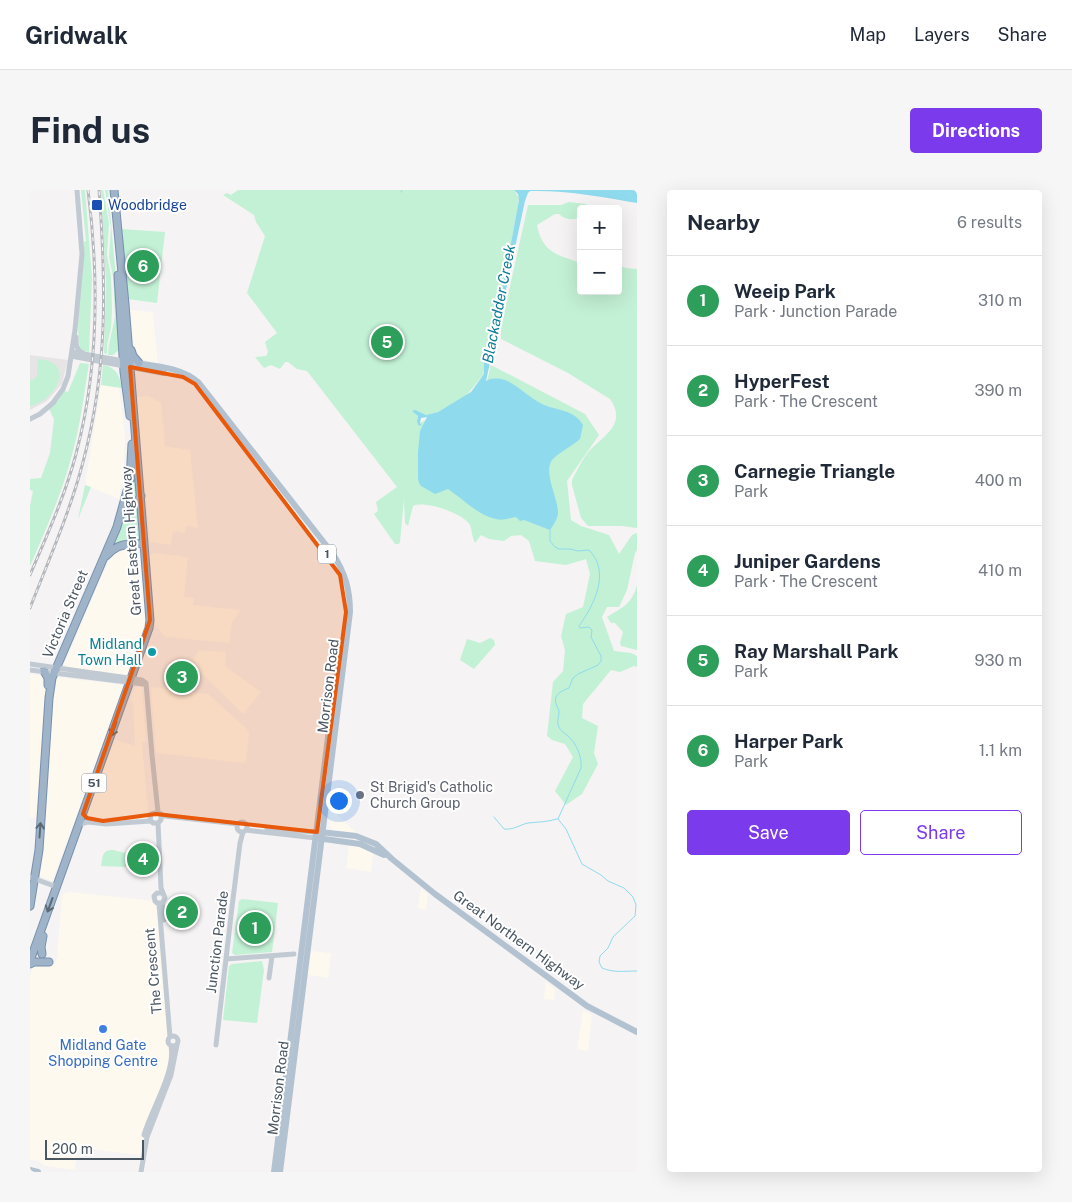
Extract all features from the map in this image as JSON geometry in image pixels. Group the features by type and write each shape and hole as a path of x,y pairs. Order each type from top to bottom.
{"highway":[{"name":"Great Eastern Highway","path":"30,962 131,681 150,620 141,496 110,190"},
{"name":"Great Eastern Highway","path":"114,190 125,345"},
{"path":"125,345 139,363"},
{"name":"Victoria Street","path":"30,906 32,878 41,823 49,698 55,670 117,526 130,480 133,447 126,386 127,364"},
{"path":"123,505 129,506 141,496"},
{"path":"98,569 107,555 122,544 132,543 144,548"},
{"path":"44,671 48,678 49,698"},
{"path":"42,954 40,947 44,931 43,924"},
{"path":"30,962 50,962"}],"main road":[{"name":"Morrison Road","path":"127,364 139,363 188,374 199,383 333,554 344,574 350,597 350,612 274,1172"},
{"name":"Morrison Road","path":"127,364 182,377 195,384 329,557 340,575 346,597 346,612 329,729 319,835 280,1172"},
{"name":"Great Northern Highway","path":"319,835 373,848 392,860 587,1006 637,1032"},
{"path":"293,1067 289,1053 296,1041"},
{"path":"30,1170 38,1172"}],"street":[{"path":"52,404 65,384 70,370 76,333 82,254 77,190"},
{"path":"76,333 78,350 87,357"},
{"path":"105,358 116,355 125,345"},
{"path":"73,354 73,370"},
{"name":"Morrison Road","path":"73,354 111,363 127,364"},
{"path":"30,417 40,414 52,404 66,389 77,360 87,357"},
{"name":"Morrison Road","path":"87,357 105,358 127,364"},
{"path":"111,363 120,370 126,386"},
{"path":"30,664 55,670 145,684 156,818 159,893 154,900 161,903 165,898 159,893"},
{"path":"30,670 55,670"},
{"path":"83,814 90,819 103,821 156,818 319,835"},
{"path":"80,824 88,822 106,824 156,818"},
{"name":"Junction Parade","path":"216,1045 242,828"},
{"path":"32,878 57,886"},
{"name":"The Crescent","path":"161,903 171,1036 168,1042 174,1045"},
{"path":"226,960 294,954"},
{"path":"269,978 272,956"},
{"name":"The Crescent","path":"140,1172 147,1137 171,1075 174,1045 178,1039 171,1036"}],"highlighted area":[{"path":"130,367 183,377 195,384 340,575 346,612 317,832 156,814 103,821 87,818 83,814 150,620"}],"shaded area":[{"path":"130,310 153,312 158,363 144,360 138,356 134,349"},
{"path":"30,355 68,360 62,384 47,401 30,410"},
{"path":"101,385 119,388 125,434 124,473 119,499 85,485"},
{"path":"148,396 161,403 165,446 190,450 198,528 186,526 185,533 173,531 171,545 150,542 136,397"},
{"path":"126,548 140,555 145,621 141,639 128,675 66,667 64,664 107,564 112,556"},
{"path":"155,553 188,557 184,597 194,598 193,605 240,610 232,623 229,643 165,637 154,622 150,555"},
{"path":"199,650 226,652 225,666 261,692 243,714 191,663"},
{"path":"30,674 125,685 52,881 39,876 53,707 45,706 36,818 30,818"},
{"path":"135,687 142,687 146,742 142,742 148,811 145,815 122,817 103,818 86,816 114,739 135,746 133,701 130,701"},
{"path":"151,687 208,694 247,729 249,733 246,761 242,763 158,753 156,751"},
{"path":"330,809 357,833 332,830 329,825"},
{"path":"349,845 358,846 373,854 371,872 346,868"},
{"path":"421,888 428,894 426,910 418,908"},
{"name":"Midland Gate Shopping Centre","path":"69,892 155,901 157,903 171,1062 144,1136 140,1155 78,1148 75,1170 45,1166 39,1161 30,1160 30,975 34,964 54,965 58,955 62,898 63,894"},
{"path":"311,951 331,953 328,978 308,975"},
{"path":"546,982 555,989 554,1000 544,999"},
{"path":"583,1010 592,1015 588,1051 577,1049"}],"green space":[{"path":"81,190 85,190 92,278 89,352 82,351 78,331 84,242 86,241"},
{"path":"101,190 103,190 109,223 107,255 111,276 112,311 107,354 104,353 106,282"},
{"path":"105,190 108,190 116,278 120,349 113,355 108,355 115,317 113,276 109,257 111,228"},
{"path":"238,190 514,190 519,198 498,312 484,363 484,374 466,396 438,412 426,415 418,413 417,421 420,423 426,420 486,385 491,365 585,414 599,435 567,481 571,520 581,526 609,535 619,554 632,535 637,533 637,550 627,590 619,607 607,607 602,617 614,651 631,653 637,656 637,667 634,666 620,672 611,670 583,704 582,718 598,726 594,753 598,764 582,794 566,805 555,791 573,757 565,744 552,740 547,736 553,682 563,671 565,650 561,636 566,614 583,607 590,574 586,559 566,565 535,561 529,541 521,535 511,536 504,541 489,539 481,535 475,543 470,525 466,520 452,512 434,506 413,506 408,526 405,523 404,499 400,542 395,544 374,514 378,511 376,502 397,487 307,371 297,369 288,362 285,362 280,369 271,365 264,368 255,357 266,356 268,352 265,342 277,333 247,293 265,236 254,215 223,195 227,193 231,195"},
{"path":"569,202 587,205 577,205 577,219 569,219 555,214 537,225 539,234 547,247 558,255 577,262 577,295 622,295 622,266 637,269 637,528 588,526 581,518 572,485 572,480 581,463 591,449 608,433 615,422 615,407 610,399 568,373 501,339 501,327 528,205 561,205"},
{"path":"121,229 165,232 157,303 128,299"},
{"path":"38,359 50,362 57,367 60,374 54,390 39,403 30,406 30,380 37,376"},
{"path":"80,363 89,364 76,440 59,495 30,566 30,506 33,491 30,490 30,479 41,478 50,453 54,419 48,407 64,391 68,392"},
{"path":"103,365 117,373 122,388 101,385"},
{"path":"134,467 137,467 137,497 136,500 126,503"},
{"path":"85,485 91,487 78,519"},
{"path":"138,501 143,544 137,542 109,552 126,506"},
{"path":"637,585 637,650 621,646 623,632 615,623 611,623 607,617 630,601"},
{"path":"490,638 494,640 495,645 474,669 460,660 467,639 480,643"},
{"path":"178,667 193,680 192,683 176,681"},
{"path":"113,850 125,853 126,867 101,866 105,852"},
{"path":"153,850 154,866 133,868 131,851"},
{"path":"242,899 278,903 272,952 235,955 232,953 239,901"},
{"path":"169,902 196,906 194,921 169,918"},
{"path":"262,961 264,970 257,1023 223,1020 229,966 232,964"}],"water":[{"path":"514,190 637,190 637,203 584,194 543,191 530,191 525,201 501,313 494,333 495,340 486,381 490,379 505,380 542,404 570,413 583,425 580,439 555,457 550,465 550,478 558,513 550,530 524,520 520,521 516,517 501,520 489,517 476,510 448,489 435,494 421,486 418,478 420,431 427,417 421,418 420,423 422,426 418,425 418,416 412,411 415,410 426,415 438,412 471,392 484,374 484,363 498,312 519,200 518,194"}],"waterway":[{"name":"Blackadder Creek","path":"550,530 550,541 555,547 578,551 589,550 596,559 599,568 598,588 595,599 579,626 580,628 589,627 592,630 591,637 601,656 601,661 598,665 573,678 569,688 561,692 555,701 559,711 559,726 576,747 580,755 581,764 581,768 558,819"},
{"path":"494,817 504,829 557,819"},
{"name":"Blackadder Creek","path":"558,819 566,829 582,864 608,881 624,888 633,897 636,905 635,916 613,937 608,948 600,956 599,962 602,968 606,970 637,971"}],"railway":[{"path":"30,575 72,470 84,422 89,389 93,356 95,289 92,223 88,190"},
{"path":"30,608 78,481 97,393 101,360 104,293 99,190"}],"place":[{"name":"Woodbridge","path":"97,205"},
{"name":"Harper Park","path":"143,266"},
{"name":"Ray Marshall Park","path":"387,342"},
{"name":"Midland Town Hall","path":"152,652"},
{"name":"Carnegie Triangle","path":"182,677"},
{"name":"St Brigid's Catholic Church Group","path":"360,795"},
{"name":"Juniper Gardens","path":"143,859"},
{"name":"HyperFest","path":"182,912"},
{"name":"Weeip Park","path":"255,928"},
{"name":"Midland Gate Shopping Centre","path":"103,1029"}]}
